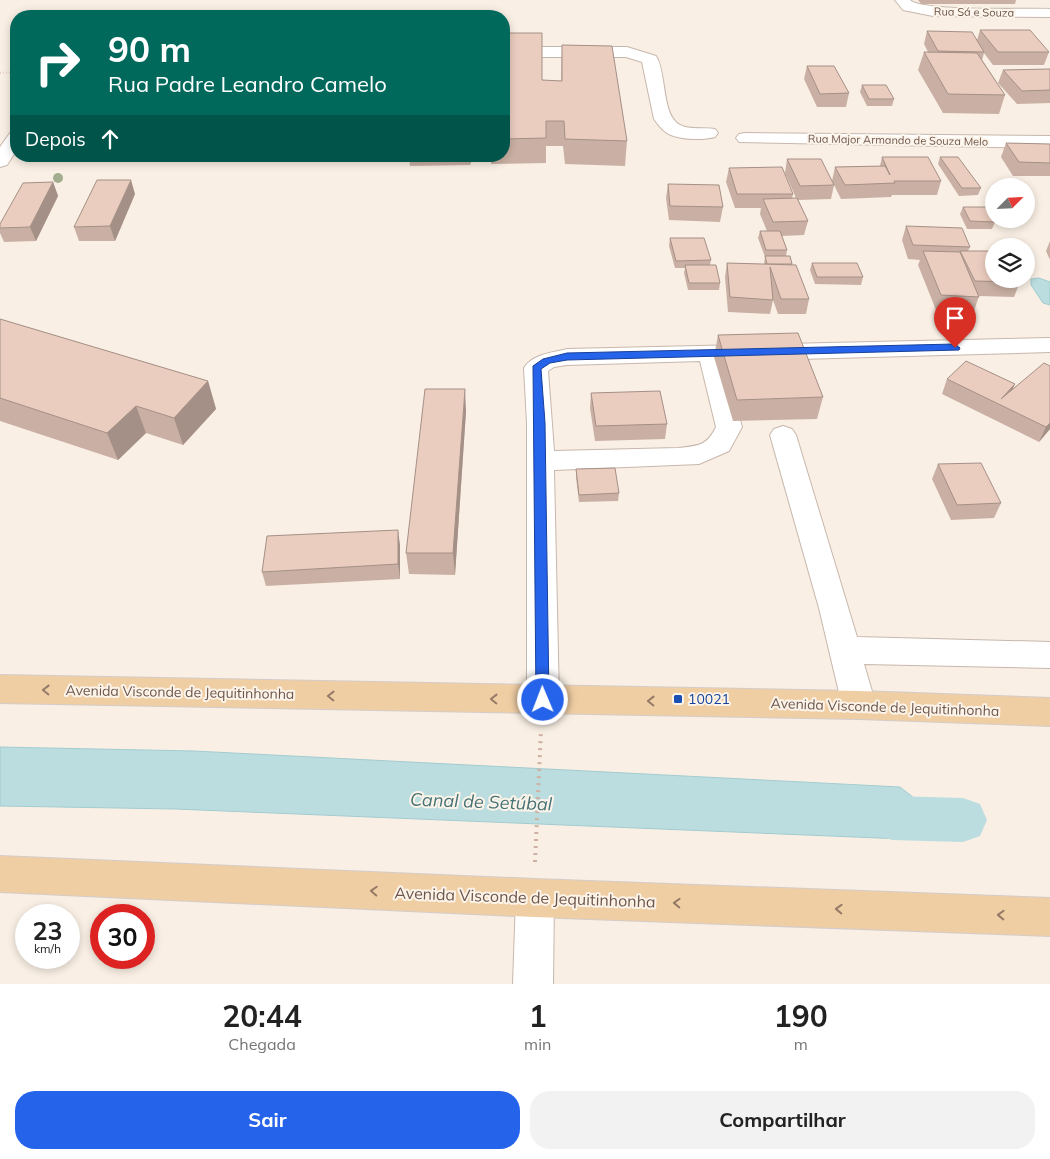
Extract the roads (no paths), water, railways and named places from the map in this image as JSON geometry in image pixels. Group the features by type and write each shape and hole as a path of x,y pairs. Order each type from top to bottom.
{"main road":[{"name":"Avenida Visconde de Jequitinhonha","path":"0,689 859,705 1050,712"},
{"name":"Avenida Visconde de Jequitinhonha","path":"0,874 535,898 1050,917"}],"street":[{"path":"894,0 902,0"},
{"name":"Rua Sá e Souza","path":"902,0 908,7 933,12 1050,13"},
{"path":"510,52 627,52 650,58 663,119 676,131 709,133"},
{"name":"Rua Major Armando de Souza Melo","path":"745,138 1050,142"},
{"path":"0,161 10,146"},
{"path":"543,700 540,461 536,368 547,361 567,356 1050,345"},
{"path":"540,461 678,457 699,455 720,446 729,427 710,354"},
{"path":"782,436 845,650 859,705"},
{"path":"845,650 1050,654"},
{"path":"533,984 535,898"}],"water":[{"path":"1035,278 1050,282 1050,305 1043,303 1033,288 1035,288"},
{"path":"0,747 194,751 900,787 942,820 903,839 175,809 0,806"}],"waterway":[{"name":"Canal de Setúbal","path":"892,818 963,820"}],"place":[{"name":"10021","path":"678,699"}]}
